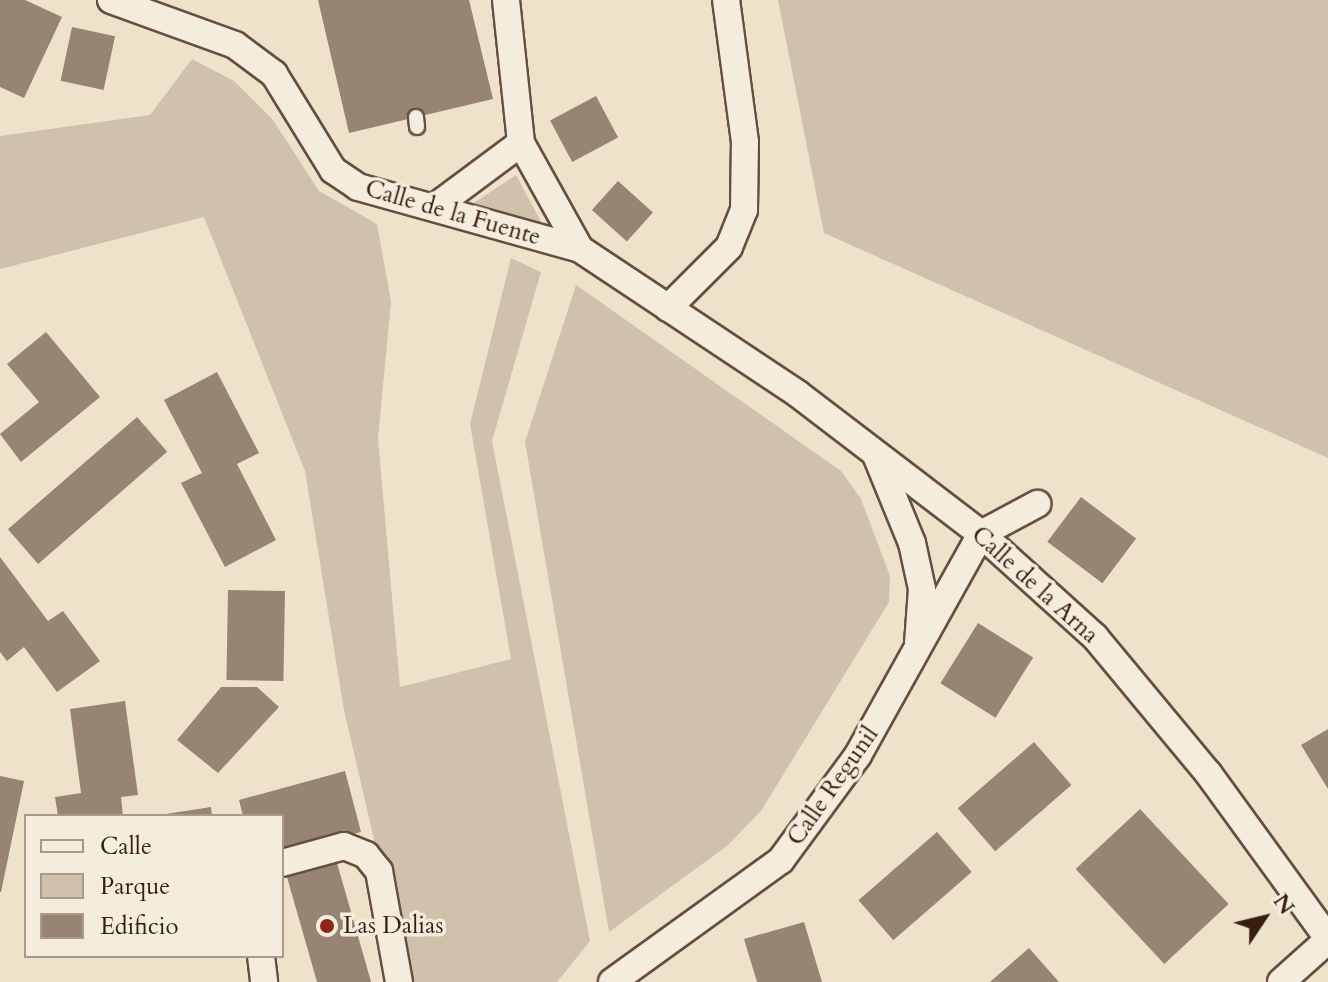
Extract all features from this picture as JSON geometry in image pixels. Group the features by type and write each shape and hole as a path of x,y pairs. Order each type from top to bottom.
{"street":[{"name":"Calle de la Fuente","path":"111,0 235,45 274,74 333,170 358,187 580,249"},
{"name":"Calle de la Arna","path":"506,0 521,143 580,249 876,455 981,534 1095,637 1208,773 1328,939"},
{"path":"668,308 729,247 744,210 745,142 726,0"},
{"path":"435,207 521,143"},
{"name":"Calle Regunil","path":"876,455 922,589 917,654"},
{"path":"981,534 1037,504"},
{"name":"Calle Regunil","path":"612,982 781,860 827,803 917,654 981,534"},
{"path":"284,862 344,846 366,855 379,871 399,982"},
{"path":"1281,982 1328,939"},
{"path":"261,958 264,982"}],"green space":[{"path":"778,0 1328,0 1328,458 824,233"},
{"path":"192,59 234,81 273,120 319,191 377,224 391,301 378,439 400,687 511,659 470,424 511,258 541,272 492,441 590,941 557,982 407,982 344,710 305,471 204,217 0,269 0,136 150,115"},
{"path":"516,175 544,227 472,204"},
{"path":"576,285 841,471 861,499 890,576 889,602 761,811 727,846 609,932 525,442"}],"building":[{"path":"0,0 25,0 62,17 24,98 0,87"},
{"path":"318,0 469,0 493,99 349,133"},
{"path":"72,27 115,36 104,90 61,81"},
{"path":"596,96 618,137 572,162 550,120"},
{"path":"618,181 653,212 627,241 592,210"},
{"path":"46,332 100,397 21,462 0,434 39,402 7,364"},
{"path":"217,372 259,453 237,464 276,540 225,567 181,483 202,473 164,400"},
{"path":"137,417 167,452 38,564 8,529"},
{"path":"1081,497 1136,539 1102,583 1047,542"},
{"path":"0,557 48,621 63,611 100,661 57,692 24,647 7,661 0,652"},
{"path":"228,590 285,591 283,681 226,680"},
{"path":"978,623 1033,657 995,718 940,683"},
{"path":"221,687 257,687 279,707 218,773 177,740"},
{"path":"125,701 138,795 121,797 123,814 58,814 55,797 81,793 70,709"},
{"path":"1328,729 1328,789 1301,745"},
{"path":"1034,742 1071,785 995,851 958,808"},
{"path":"345,771 361,832 284,852 284,814 242,814 239,800"},
{"path":"0,776 24,781 1,892 0,892"},
{"path":"211,807 212,814 166,814"},
{"path":"1140,809 1229,904 1164,964 1076,869"},
{"path":"937,832 972,872 893,940 859,900"},
{"name":"Las Dalias","path":"335,856 371,982 317,982 285,870"},
{"path":"804,922 822,982 757,982 744,939"},
{"path":"1029,948 1059,982 990,982"}],"place":[{"name":"Las Dalias","path":"327,926"}]}
